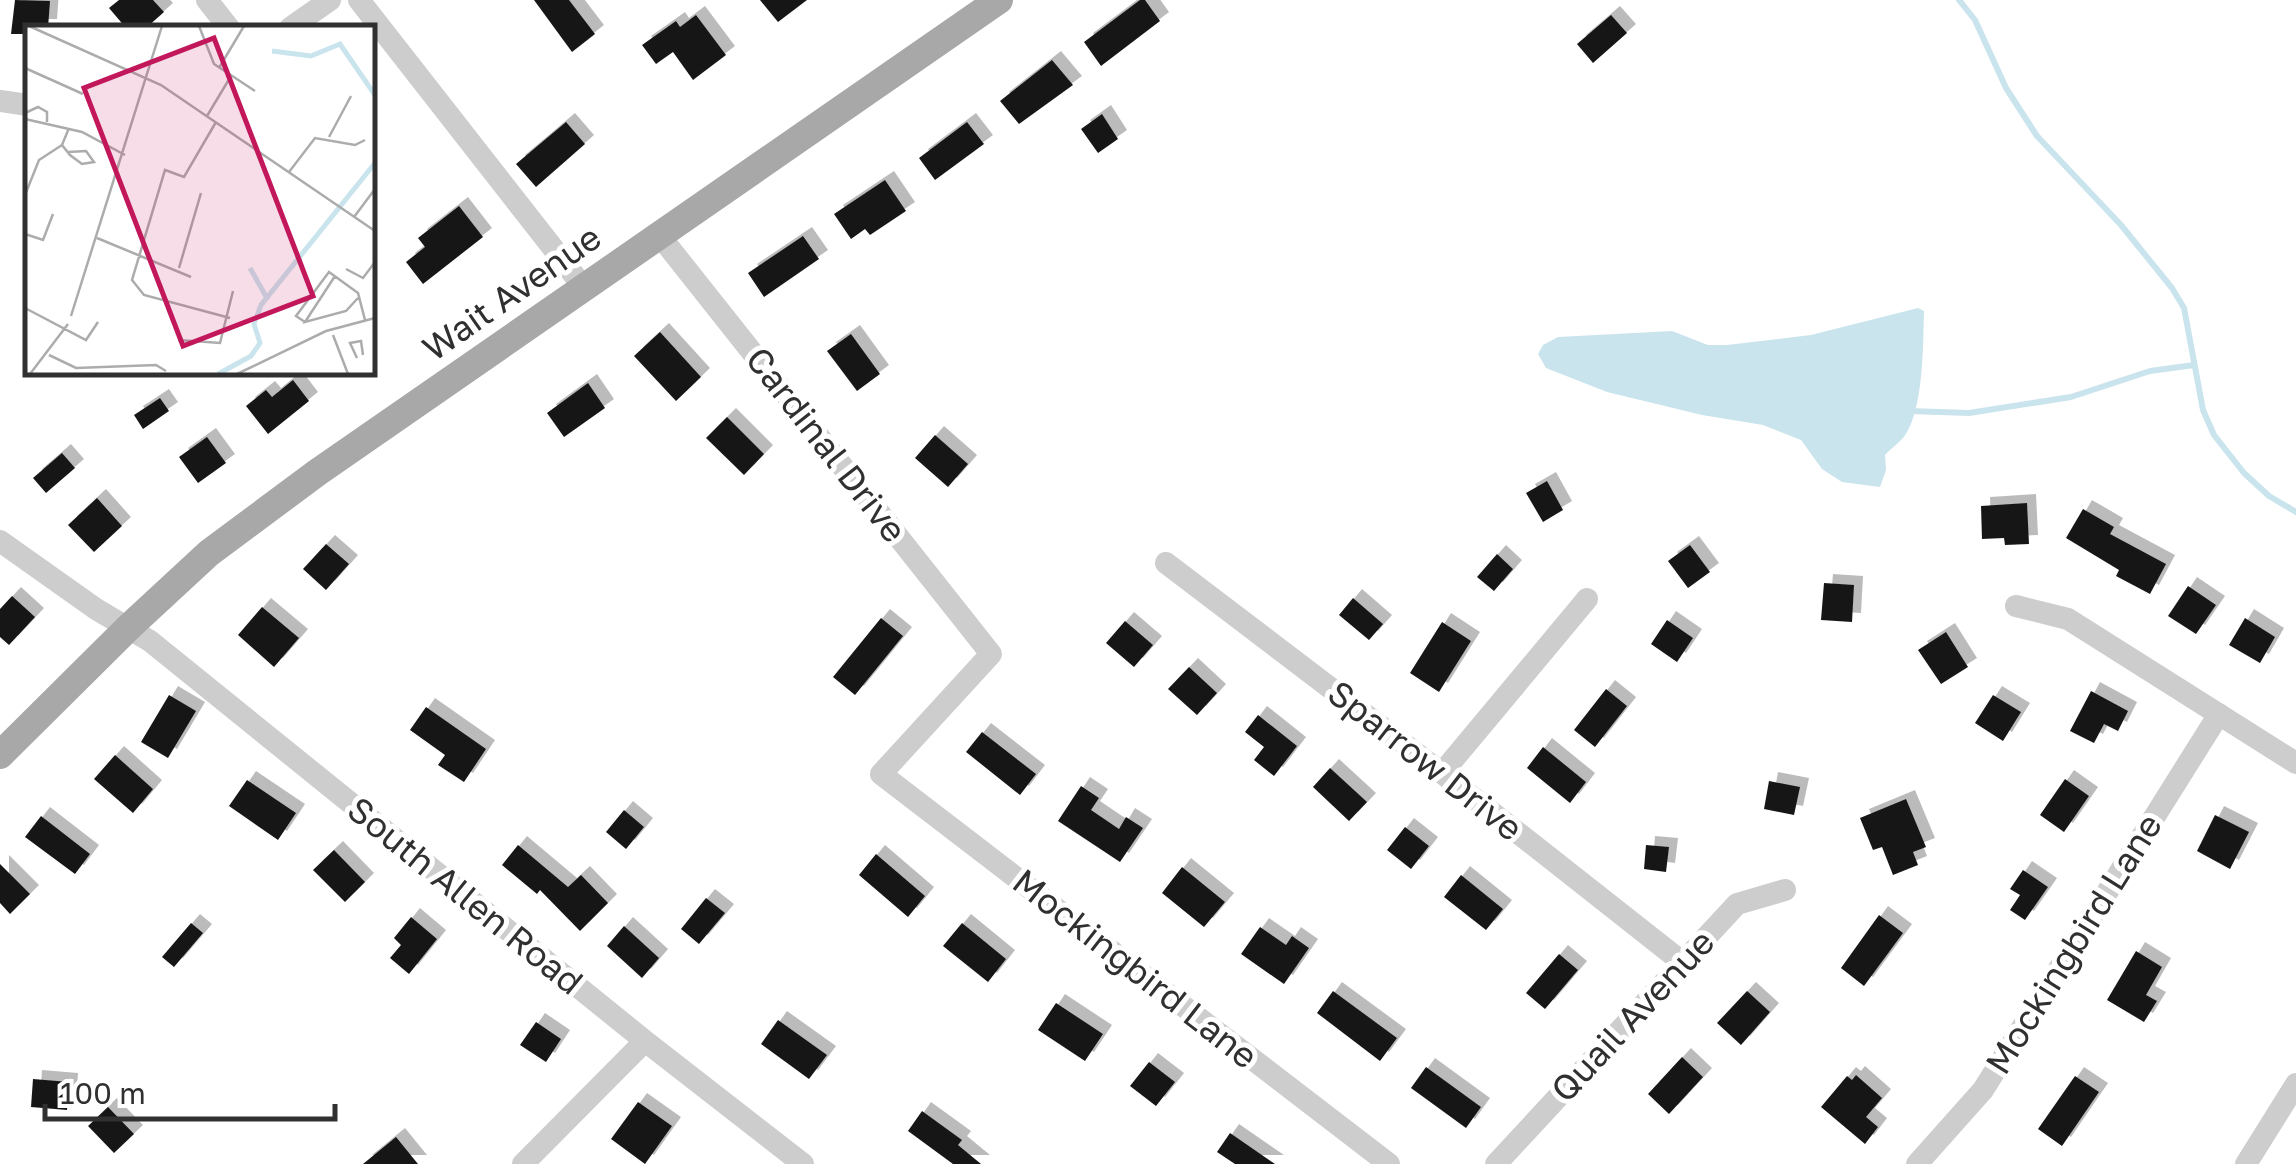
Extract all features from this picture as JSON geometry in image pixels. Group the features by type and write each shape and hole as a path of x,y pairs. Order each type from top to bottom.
{"main road":[{"name":"Wait Avenue","path":"0,755 210,553 318,472 999,0"}],"street":[{"path":"207,0 226,25"},
{"path":"294,25 330,0"},
{"path":"359,0 585,290"},
{"path":"0,101 25,105"},
{"name":"Cardinal Drive","path":"660,236 992,654 881,774"},
{"name":"South Allen Road","path":"0,541 96,609 129,627 804,1164"},
{"name":"Sparrow Drive","path":"1166,562 1682,962"},
{"path":"1442,773 1586,599"},
{"path":"2016,606 2068,619 2296,762"},
{"name":"Mockingbird Lane","path":"1917,1164 1983,1090 2219,714"},
{"name":"Mockingbird Lane","path":"881,774 1389,1164"},
{"name":"Quail Avenue","path":"1496,1164 1737,904 1785,890"},
{"path":"524,1164 645,1041"},
{"path":"2246,1164 2296,1084"}],"water":[{"path":"1918,308 1924,311 1919,395 1910,426 1885,455 1886,470 1880,487 1842,482 1822,469 1801,440 1763,425 1607,392 1546,368 1538,354 1543,345 1558,337 1672,331 1708,345 1727,345 1811,335"}],"building":[{"path":"15,0 50,1 48,25 25,25 25,34 11,34"},
{"path":"119,0 153,0 164,12 149,25 123,25 109,8"},
{"path":"534,0 569,0 595,34 572,52"},
{"path":"760,0 807,0 778,22"},
{"path":"1145,0 1160,21 1101,66 1084,42"},
{"path":"696,15 726,55 693,80 673,52 656,64 642,45 676,21 680,27"},
{"path":"1611,15 1627,33 1593,63 1577,44"},
{"path":"1052,60 1073,85 1019,124 1000,101"},
{"path":"1102,114 1118,139 1098,153 1081,129"},
{"path":"566,122 585,144 536,187 516,164"},
{"path":"967,122 984,144 935,180 919,158"},
{"path":"885,180 906,211 870,235 865,229 851,239 834,214"},
{"path":"459,206 483,237 423,284 406,262 425,247 418,238"},
{"path":"803,236 819,259 764,297 748,273"},
{"path":"660,332 701,377 676,401 634,356"},
{"path":"851,334 880,374 857,391 827,351"},
{"path":"293,380 309,401 268,434 246,406 266,390 272,397"},
{"path":"588,383 605,408 564,437 547,413"},
{"path":"160,398 169,411 143,429 134,415"},
{"path":"727,417 764,454 744,475 706,438"},
{"path":"935,435 968,464 948,487 915,458"},
{"path":"207,437 226,463 198,483 179,457"},
{"path":"62,453 75,468 46,493 33,478"},
{"path":"1547,481 1563,510 1543,522 1526,493"},
{"path":"97,498 122,526 94,552 68,525"},
{"path":"2027,503 2029,544 2005,545 2004,538 1982,539 1981,506"},
{"path":"2083,509 2114,527 2110,534 2166,564 2150,594 2116,576 2119,570 2066,538"},
{"path":"326,544 349,564 326,590 303,569"},
{"path":"1690,545 1710,572 1688,588 1668,561"},
{"path":"1497,554 1513,569 1494,591 1477,577"},
{"path":"1824,583 1854,585 1852,622 1821,620"},
{"path":"2188,586 2216,605 2196,634 2168,616"},
{"path":"12,596 35,617 9,645 0,637 0,609"},
{"path":"1353,598 1383,624 1369,640 1339,615"},
{"path":"262,607 299,638 274,667 238,635"},
{"path":"881,618 903,636 855,695 833,677"},
{"path":"2245,618 2275,637 2260,663 2229,645"},
{"path":"1667,620 1693,638 1677,662 1651,644"},
{"path":"1125,621 1153,645 1134,667 1106,643"},
{"path":"1442,622 1471,641 1439,692 1410,673"},
{"path":"1946,632 1968,667 1941,684 1918,650"},
{"path":"1189,667 1217,693 1197,715 1168,689"},
{"path":"1606,689 1627,706 1595,747 1574,730"},
{"path":"2091,691 2128,711 2118,731 2104,724 2094,743 2070,731"},
{"path":"169,695 196,711 168,758 141,742"},
{"path":"1993,695 2021,712 2003,741 1975,723"},
{"path":"426,707 486,749 464,782 438,765 445,755 410,730"},
{"path":"1258,715 1297,746 1274,776 1254,760 1264,747 1245,732"},
{"path":"982,732 1036,774 1020,795 966,752"},
{"path":"1543,747 1586,782 1570,803 1527,768"},
{"path":"115,755 153,789 133,813 94,779"},
{"path":"1330,768 1367,802 1349,821 1313,787"},
{"path":"2065,779 2089,796 2064,832 2040,815"},
{"path":"247,780 296,813 278,840 229,806"},
{"path":"1769,781 1800,787 1794,815 1764,809"},
{"path":"1081,786 1099,798 1091,810 1119,829 1126,817 1143,828 1120,862 1058,821"},
{"path":"1906,799 1926,847 1913,852 1918,865 1893,875 1882,847 1873,850 1860,818"},
{"path":"624,810 644,827 626,849 606,832"},
{"path":"2215,815 2249,832 2230,869 2197,851"},
{"path":"41,816 90,854 75,874 25,837"},
{"path":"1405,827 1429,846 1411,869 1387,850"},
{"path":"518,845 568,887 581,875 608,903 580,931 540,890 537,894 502,865"},
{"path":"1646,845 1669,847 1666,872 1644,869"},
{"path":"334,850 365,882 345,902 313,870"},
{"path":"876,854 925,896 908,917 859,875"},
{"path":"0,864 30,894 10,914 0,903"},
{"path":"1182,867 1225,902 1204,927 1162,893"},
{"path":"2023,870 2048,887 2025,920 2010,910 2020,895 2010,889"},
{"path":"1461,875 1503,909 1486,930 1444,897"},
{"path":"706,898 725,913 699,944 681,929"},
{"path":"1879,915 1903,933 1864,986 1841,968"},
{"path":"411,917 437,939 409,974 390,958 401,945 394,938"},
{"path":"191,923 203,933 174,967 162,957"},
{"path":"962,923 1006,959 988,982 943,946"},
{"path":"624,926 659,958 642,978 607,946"},
{"path":"1260,927 1286,945 1292,936 1309,948 1284,984 1241,954"},
{"path":"2136,951 2162,967 2146,995 2157,1001 2144,1022 2107,1000"},
{"path":"1559,954 1578,970 1545,1009 1526,993"},
{"path":"1333,991 1397,1038 1380,1061 1317,1013"},
{"path":"1747,991 1770,1012 1741,1045 1717,1023"},
{"path":"1056,1003 1103,1034 1085,1061 1038,1030"},
{"path":"778,1020 827,1055 809,1079 761,1044"},
{"path":"536,1022 561,1039 546,1062 520,1045"},
{"path":"1682,1057 1703,1077 1669,1114 1648,1094"},
{"path":"1149,1062 1175,1082 1156,1106 1130,1086"},
{"path":"1426,1067 1481,1107 1466,1128 1411,1088"},
{"path":"1856,1075 1882,1098 1866,1117 1878,1127 1865,1144 1821,1107 1847,1076 1852,1080"},
{"path":"2075,1076 2099,1092 2062,1146 2038,1129"},
{"path":"33,1079 69,1082 67,1110 31,1107"},
{"path":"638,1102 672,1126 645,1164 611,1139"},
{"path":"108,1107 134,1134 114,1153 88,1126"},
{"path":"922,1111 962,1140 958,1145 981,1164 953,1164 908,1131"},
{"path":"1230,1133 1275,1164 1235,1164 1217,1152"},
{"path":"396,1137 418,1164 363,1164"}],"waterway":[{"path":"1959,0 1975,20 2006,88 2037,136 2121,225 2184,308 2203,410 2214,435 2244,473 2269,496 2296,512"},
{"path":"1909,411 1969,413 2071,397 2150,371 2194,365"}]}
